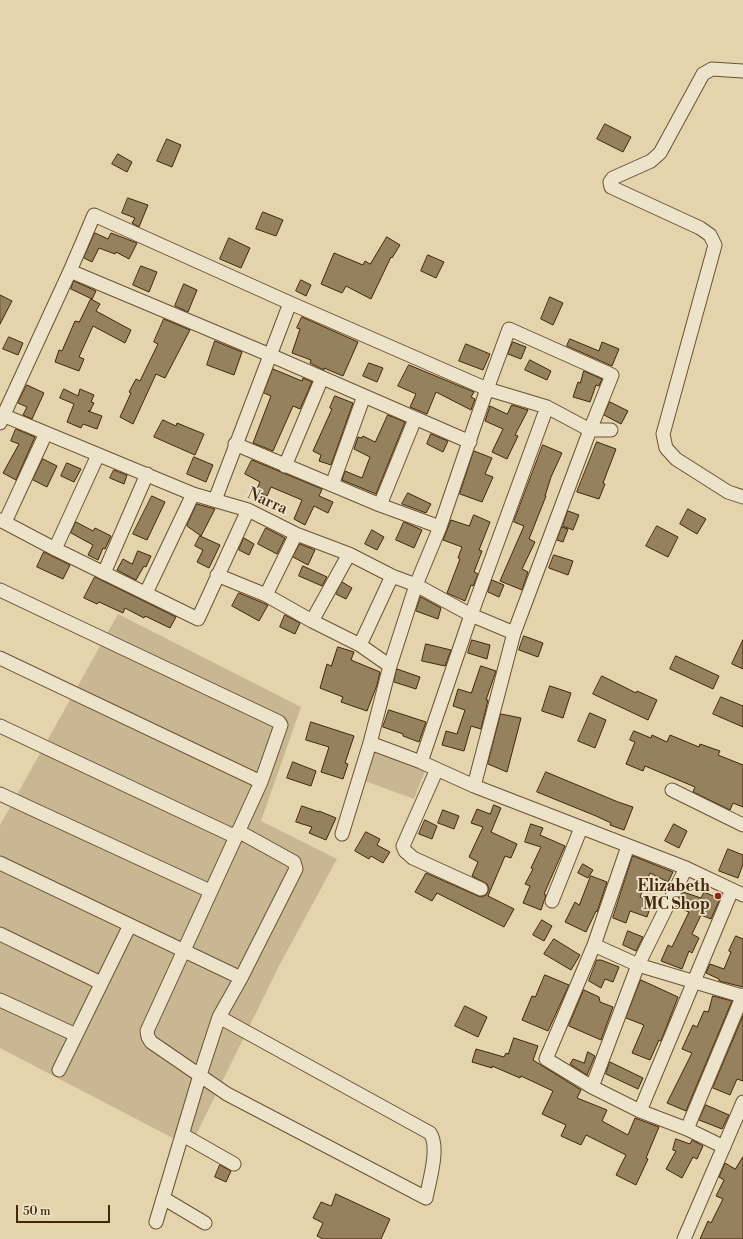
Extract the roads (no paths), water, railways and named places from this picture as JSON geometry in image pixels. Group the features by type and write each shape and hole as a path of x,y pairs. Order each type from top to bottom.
{"street":[{"path":"743,71 712,69 703,74 660,153 651,161 613,178 610,182 611,187 700,228 710,234 715,245 663,434 666,448 676,459 728,492 743,497"},
{"path":"1,417 70,271 94,215 487,389 547,407 590,430 611,430"},
{"path":"70,271 270,355 470,442"},
{"path":"215,500 235,444 290,303"},
{"path":"342,834 370,743 390,666 416,585 440,528 509,329 612,375 514,632 474,786"},
{"path":"285,466 322,378"},
{"path":"332,485 364,396"},
{"path":"421,762 471,615 547,407"},
{"name":"Narra","path":"1,417 147,474 193,494 248,510 296,534 349,554 392,576 416,585 471,615 514,632"},
{"path":"380,505 415,419"},
{"path":"46,434 2,521 55,549 198,619 248,510"},
{"path":"235,444 380,505 440,528"},
{"path":"55,549 98,455"},
{"path":"104,573 147,474"},
{"path":"146,593 193,494"},
{"path":"266,595 296,534"},
{"path":"312,621 349,554"},
{"path":"217,575 266,595 312,621 360,645 390,666"},
{"path":"360,645 392,576"},
{"path":"0,590 279,722 281,725 261,782 147,1031 148,1037 151,1042 227,1094 426,1198 435,1148 433,1138 430,1133 219,1018"},
{"path":"0,658 261,782"},
{"path":"0,726 237,834 294,862 296,869 219,1018 200,1075 156,1222"},
{"path":"370,743 421,762 474,786 686,868 738,892 694,981 640,1111"},
{"path":"437,769 403,846 413,858 481,889"},
{"path":"672,790 743,825"},
{"path":"0,794 210,892"},
{"path":"552,901 582,828"},
{"path":"628,846 594,945 546,1059 592,1087 640,1111 687,1129 724,1148"},
{"path":"0,863 241,978"},
{"path":"592,1087 638,965 686,868"},
{"path":"59,1070 130,925"},
{"path":"0,934 101,983"},
{"path":"594,945 638,965 743,996 687,1129"},
{"path":"0,1000 76,1035"},
{"path":"684,1239 743,1102"},
{"path":"183,1135 234,1164"},
{"path":"163,1198 205,1223"}],"place":[{"name":"Elizabeth MC Shop","path":"718,896"}]}
